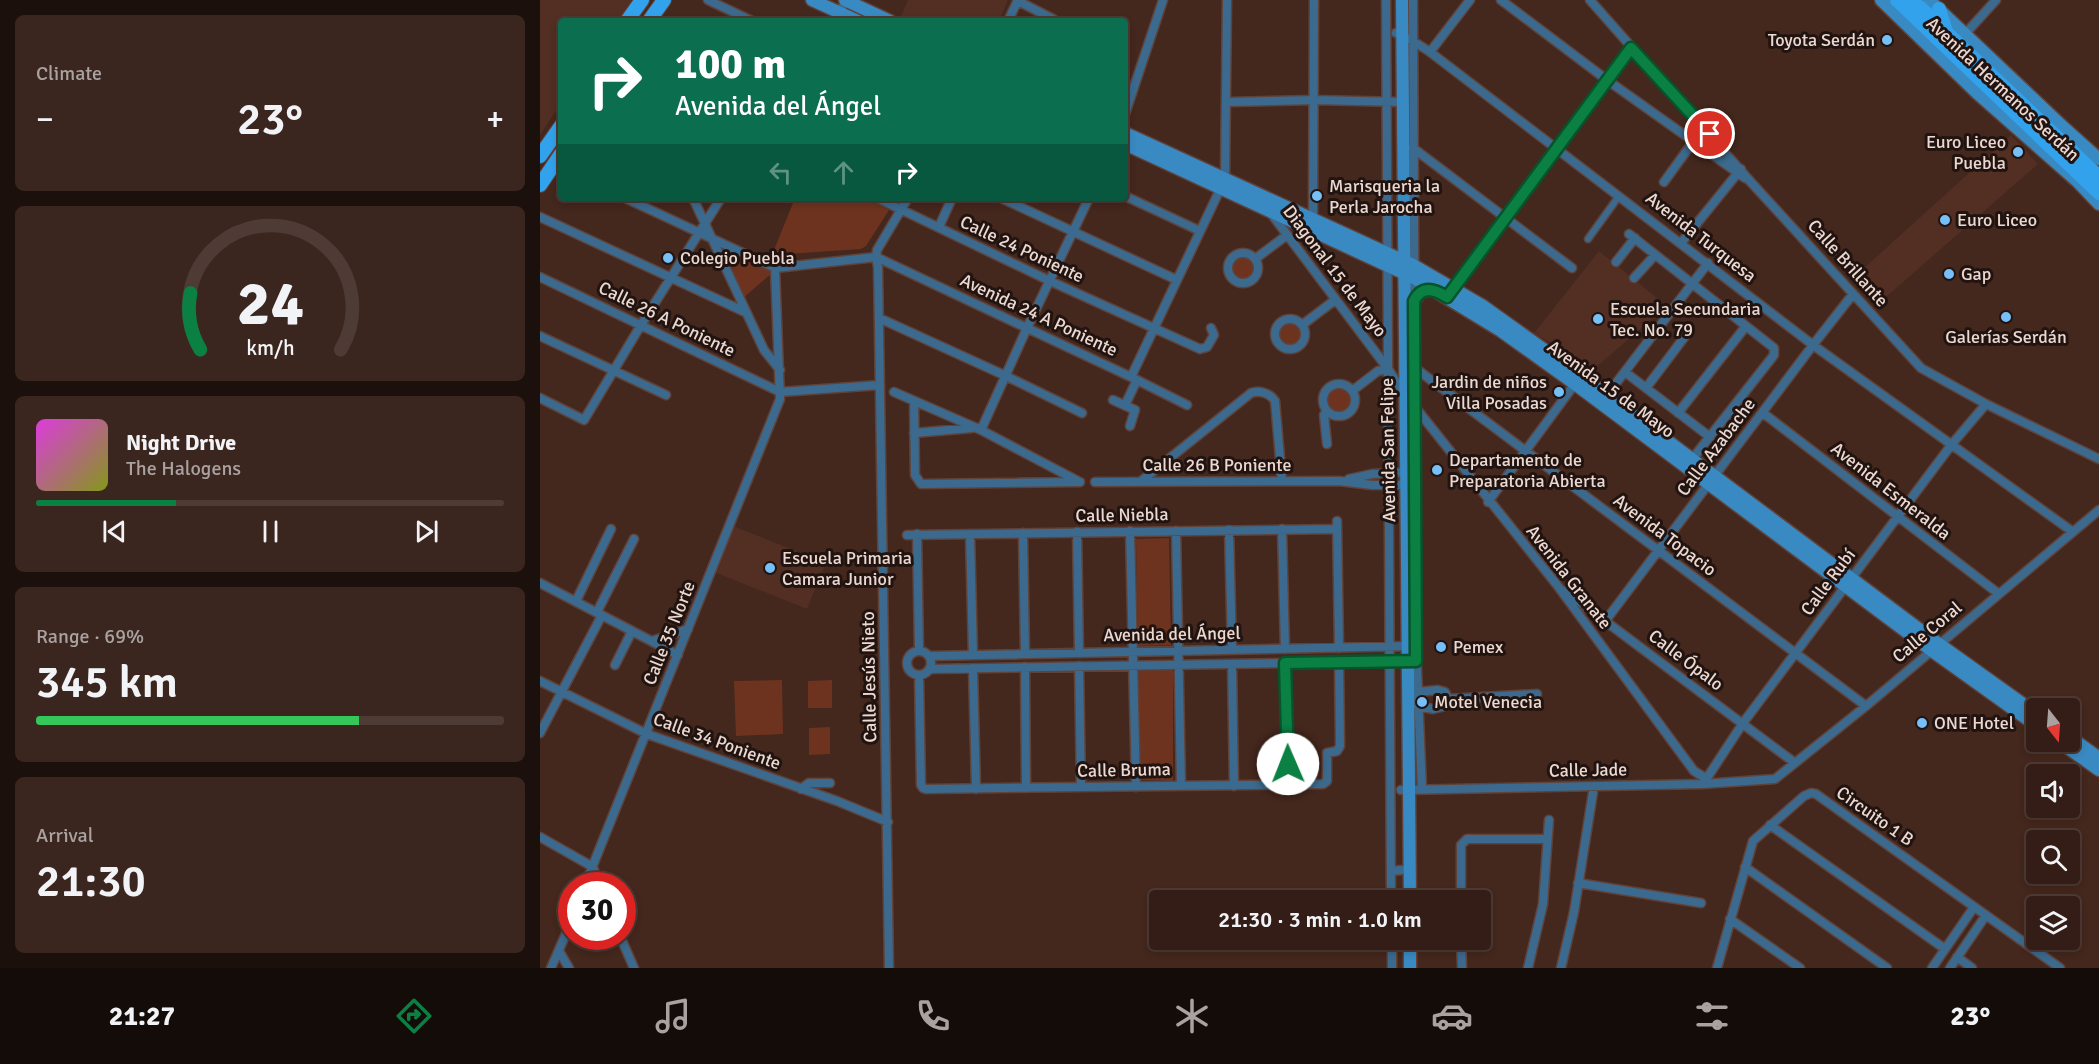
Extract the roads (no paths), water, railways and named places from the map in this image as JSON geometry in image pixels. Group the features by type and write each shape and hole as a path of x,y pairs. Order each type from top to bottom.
{"main road":[{"path":"629,18 642,0"},
{"path":"651,18 664,0"},
{"path":"812,0 836,17"},
{"path":"846,0 884,18"},
{"name":"Avenida San Felipe","path":"1395,0 1404,36"},
{"name":"Avenida San Felipe","path":"1402,0 1404,36 1395,102 1401,266 1402,390 1398,479 1410,890"},
{"name":"Avenida Hermanos Serdán","path":"1881,0 1941,38 1977,93 2078,182 2099,204"},
{"path":"1897,0 2093,160 2099,177"},
{"path":"1912,0 1941,38 2099,193"},
{"path":"1933,4 1941,38"},
{"name":"Avenida Hermanos Serdán","path":"1933,4 2057,129"},
{"path":"540,156 558,130"},
{"name":"Avenida 15 de Mayo","path":"1128,135 1223,184 1269,211 1401,266 1434,289 1450,292"},
{"name":"Avenida 15 de Mayo","path":"1128,145 1313,219 1450,292 1501,331 1578,380 1936,647 2026,717"},
{"path":"540,185 558,164"},
{"path":"1414,301 1420,292 1434,289"},
{"name":"Avenida 15 de Mayo","path":"1578,380 1607,395 1693,458 1712,479"},
{"name":"Avenida 15 de Mayo","path":"1936,647 2026,707"},
{"name":"Avenida San Felipe","path":"1400,890 1397,871 1415,698 1404,661"},
{"path":"2080,747 2098,764"},
{"path":"2077,752 2098,764"},
{"path":"1403,950 1403,968"},
{"path":"1410,950 1410,968"}],"street":[{"path":"708,0 746,18"},
{"path":"836,17 846,0"},
{"path":"1009,18 1018,0 1051,18"},
{"path":"1128,105 1163,0"},
{"path":"1125,405 1155,328 1223,184 1227,102 1227,0"},
{"path":"1313,219 1314,0"},
{"name":"Avenida San Felipe","path":"1386,0 1395,102 1401,266 1414,301 1414,407 1403,646"},
{"name":"Avenida San Felipe","path":"1393,890 1397,871 1404,661 1398,479 1388,369 1413,148 1404,36 1413,0"},
{"path":"1430,52 1470,0"},
{"path":"1501,0 1606,80 1693,142 1739,171 1681,243"},
{"name":"Calle Brillante","path":"1590,0 1739,171 1921,368 1986,404 2099,459"},
{"path":"1965,34 1996,0"},
{"name":"Avenida Turquesa","path":"1404,36 1430,52 1813,345 2073,532"},
{"path":"1450,292 1631,48"},
{"path":"1227,102 1314,100 1395,102"},
{"path":"1664,182 1693,142"},
{"path":"1413,148 1572,267"},
{"path":"1588,239 1619,195"},
{"name":"Diagonal 15 de Mayo","path":"1260,196 1402,390"},
{"path":"1128,197 1200,231"},
{"path":"631,201 775,268 876,257 879,245 906,201"},
{"path":"694,201 764,350 780,370"},
{"path":"540,398 584,420 719,201"},
{"name":"Calle 24 Poniente","path":"883,201 1050,281 1203,349 1207,347 1214,335 1211,328"},
{"path":"939,228 951,201"},
{"path":"1007,201 1177,280"},
{"path":"977,429 1006,376 1088,201"},
{"path":"540,217 745,312"},
{"path":"1255,259 1287,235"},
{"path":"1617,262 1632,236 1774,348 1774,355 1693,458"},
{"path":"1634,278 1655,255"},
{"name":"Calle Jesús Nieto","path":"876,257 879,318 889,968"},
{"name":"Avenida 24 A Poniente","path":"876,257 1187,405"},
{"path":"1607,395 1708,263"},
{"name":"Calle 35 Norte","path":"591,872 777,407 780,370 775,268"},
{"name":"Calle 26 A Poniente","path":"540,277 780,392"},
{"name":"Calle Azabache","path":"1606,620 1853,294"},
{"path":"1302,325 1335,300"},
{"path":"879,318 1082,413"},
{"path":"1678,412 1746,326"},
{"path":"1646,388 1686,335"},
{"path":"540,336 666,395"},
{"name":"Avenida Topacio","path":"1415,368 1866,706"},
{"path":"1352,391 1378,371 1388,369"},
{"path":"1625,372 1710,437"},
{"path":"1488,502 1578,380"},
{"path":"1342,384 1352,391 1354,402 1349,412 1338,415 1327,411 1323,400 1331,386 1342,384"},
{"path":"780,392 880,385"},
{"name":"Avenida Granate","path":"1402,390 1488,502 1557,585 1694,771 1705,782"},
{"path":"1140,482 1251,393 1257,391 1270,396 1275,401 1282,482"},
{"path":"894,392 977,429 1080,482 927,484 918,481 915,475 914,401"},
{"path":"1113,400 1135,411 1130,426"},
{"name":"Calle Rubí","path":"1705,782 1743,723 1952,444 1986,404"},
{"path":"1327,411 1324,415 1327,444"},
{"name":"Avenida Esmeralda","path":"1763,413 1999,594"},
{"path":"914,433 977,429"},
{"path":"1372,474 1372,485"},
{"name":"Calle 26 B Poniente","path":"1340,481 1372,474 1398,479"},
{"name":"Calle 26 B Poniente","path":"1095,482 1340,481 1372,485 1398,479"},
{"name":"Calle Coral","path":"1775,779 1866,706 2099,510"},
{"name":"Calle Niebla","path":"907,534 1282,530 1337,525 1339,648"},
{"path":"576,601 611,529"},
{"path":"1229,530 1232,650"},
{"path":"1282,530 1285,649"},
{"path":"1130,531 1136,787"},
{"path":"1176,531 1181,786"},
{"path":"1077,532 1079,653"},
{"path":"1023,533 1024,654"},
{"path":"917,534 919,650"},
{"path":"970,534 973,655"},
{"path":"540,733 562,692 634,539"},
{"path":"540,583 678,655"},
{"name":"Calle Ópalo","path":"1557,585 1795,763"},
{"path":"615,665 632,630"},
{"path":"652,641 688,630"},
{"name":"Avenida del Ángel","path":"930,656 1403,646"},
{"path":"919,650 930,656 932,662 925,674 910,672 906,664 911,653 919,650"},
{"name":"Avenida del Ángel","path":"930,669 1404,661"},
{"name":"Calle Bruma","path":"919,675 922,788 1288,785 1326,783 1327,753 1337,752 1340,746 1339,662"},
{"path":"1285,663 1288,785"},
{"path":"1232,664 1234,786"},
{"path":"1079,666 1081,787"},
{"path":"1025,667 1026,788"},
{"path":"973,668 976,789"},
{"name":"Calle 34 Poniente","path":"540,681 647,734 888,822"},
{"path":"1438,690 1445,692 1448,699 1445,706 1440,709 1415,698 1438,690"},
{"path":"1448,699 1537,694"},
{"name":"Avenida San Felipe","path":"1415,698 1422,789"},
{"name":"Calle Jade","path":"1405,790 1775,779"},
{"path":"801,789 808,783 830,783"},
{"path":"1561,968 1574,912 1594,786"},
{"name":"Circuito 1 B","path":"1717,968 1753,841 1804,796 1811,793 1816,794 2060,968"},
{"path":"1528,968 1543,904 1548,820"},
{"path":"1770,825 1945,949"},
{"path":"540,837 593,867 595,872"},
{"path":"1461,890 1461,845 1467,839 1547,839"},
{"path":"1745,867 1887,968"},
{"path":"1578,883 1701,903"},
{"path":"1932,968 1974,907"},
{"path":"1950,968 1986,915"},
{"path":"1730,919 1800,968"},
{"path":"626,950 634,968"},
{"path":"1392,950 1392,968"},
{"path":"1461,950 1462,968"},
{"path":"551,968 559,951"},
{"path":"559,951 569,968"},
{"path":"1957,957 1972,968"}],"place":[{"name":"Toyota Serdán","path":"1887,40"},
{"name":"Euro Liceo Puebla","path":"2018,152"},
{"name":"Marisqueria la Perla Jarocha","path":"1317,196"},
{"name":"Euro Liceo","path":"1945,220"},
{"name":"Colegio Puebla","path":"668,258"},
{"name":"Gap","path":"1949,274"},
{"name":"Galerías Serdán","path":"2006,317"},
{"name":"Escuela Secundaria Tec. No. 79","path":"1598,319"},
{"name":"Jardin de niños Villa Posadas","path":"1559,392"},
{"name":"Departamento de Preparatoria Abierta","path":"1437,470"},
{"name":"Escuela Primaria Camara Junior","path":"770,568"},
{"name":"Pemex","path":"1441,647"},
{"name":"Motel Venecia","path":"1422,702"},
{"name":"ONE Hotel","path":"1922,723"}]}
